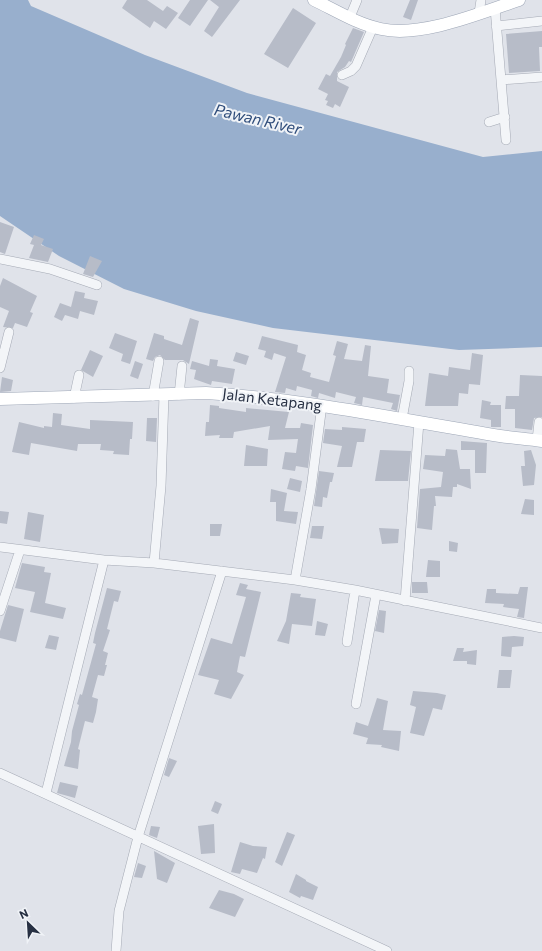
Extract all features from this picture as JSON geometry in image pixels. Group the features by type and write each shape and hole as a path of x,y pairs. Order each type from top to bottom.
{"main road":[{"path":"314,0 373,27 392,31 418,30 519,0"},
{"name":"Jalan Ketapang","path":"0,399 158,396 206,393 241,395 322,405 501,436 539,440"}],"street":[{"path":"350,17 357,0"},
{"path":"479,13 481,0"},
{"path":"495,8 506,140"},
{"path":"496,26 542,20"},
{"path":"342,76 356,66 373,27"},
{"path":"501,80 542,77"},
{"path":"489,122 505,117"},
{"path":"0,259 50,269 97,285"},
{"path":"0,368 9,332"},
{"path":"154,562 161,486 158,396 159,361"},
{"path":"179,395 182,366"},
{"path":"402,419 409,381 409,371"},
{"path":"74,398 79,375"},
{"path":"295,580 311,488 322,405"},
{"path":"405,600 419,422"},
{"path":"539,422 539,440"},
{"path":"0,547 104,560 154,562 295,580 355,590 542,628"},
{"path":"0,611 20,550"},
{"path":"46,793 104,560"},
{"path":"116,951 119,911 138,837 222,571"},
{"path":"347,642 355,590"},
{"path":"356,704 376,595"},
{"path":"0,773 387,951"}],"water":[{"name":"Pawan River","path":"0,0 28,0 31,6 145,55 247,93 483,157 542,151 542,347 459,350 273,328 196,311 124,289 59,256 0,216"}],"building":[{"path":"127,0 147,0 163,11 167,6 178,13 166,29 154,21 150,28 122,8"},
{"path":"190,0 208,0 190,26 178,18"},
{"path":"210,0 240,0 212,37 204,31 219,7"},
{"path":"410,0 418,0 411,20 403,17"},
{"path":"293,8 316,23 288,68 264,54"},
{"path":"353,28 364,32 351,62 349,61 345,67 337,72 337,81 349,87 340,107 335,104 333,108 326,105 328,101 325,100 328,94 318,89 326,74 330,76 341,57 346,45 345,44"},
{"path":"542,31 542,47 539,47 540,71 509,73 506,34"},
{"path":"0,222 14,227 5,254 0,252"},
{"path":"34,235 44,239 41,245 53,249 48,262 29,258 34,245 30,244"},
{"path":"90,256 102,261 93,277 83,274"},
{"path":"3,278 37,296 30,312 33,313 27,327 15,323 13,328 3,327 9,311 0,307 0,286"},
{"path":"75,291 85,293 84,298 98,301 94,315 80,311 78,319 65,315 62,321 54,317 60,303 71,307"},
{"path":"190,318 199,321 189,364 183,360 165,360 160,355 155,357 153,361 146,359 154,333 164,336 164,339 182,345"},
{"path":"115,333 137,341 130,364 121,361 123,354 109,348"},
{"path":"262,336 298,345 297,352 306,355 302,370 311,373 310,377 329,382 336,356 333,355 337,341 348,344 344,359 362,361 365,345 371,346 368,376 389,379 387,393 400,395 397,411 391,409 393,403 363,397 362,405 354,403 356,397 336,392 335,398 319,393 318,398 311,396 312,390 297,386 296,391 286,388 285,393 275,392 286,357 274,353 272,360 264,357 266,351 258,349"},
{"path":"90,350 103,356 93,377 81,370"},
{"path":"236,352 249,356 246,365 233,361"},
{"path":"472,353 483,355 480,385 469,384 468,394 459,393 458,406 425,406 429,373 448,376 449,367 470,370"},
{"path":"210,359 218,360 217,366 235,369 232,384 212,381 211,385 194,379 196,370 190,369 192,361 209,366"},
{"path":"135,361 143,364 138,379 130,376"},
{"path":"520,375 542,376 542,417 534,418 532,430 515,428 515,409 505,409 506,396 519,396"},
{"path":"2,377 13,380 11,391 0,392"},
{"path":"482,400 491,402 490,405 501,405 501,427 491,427 491,420 480,418"},
{"path":"210,405 219,406 219,408 246,412 246,408 289,412 285,428 300,428 301,423 313,425 308,468 296,466 295,471 282,469 285,452 296,453 298,439 268,440 270,426 234,432 233,438 219,438 220,435 205,436 206,422 209,422"},
{"path":"53,413 62,414 61,425 90,429 90,420 133,422 129,455 113,454 114,451 100,450 101,444 78,444 77,451 31,443 29,455 12,452 19,422 44,428 44,426 52,427"},
{"path":"147,418 157,418 156,442 146,441"},
{"path":"342,427 366,429 364,442 357,442 352,467 337,467 342,446 323,443 325,429 342,430"},
{"path":"461,441 487,443 486,473 475,473 475,450 461,450"},
{"path":"246,445 268,449 267,466 244,466"},
{"path":"446,449 457,450 460,469 470,469 471,489 457,484 457,487 453,487 452,497 435,496 436,506 434,506 432,530 417,528 420,489 441,487 443,472 423,469 425,455 445,456"},
{"path":"380,450 411,451 408,481 375,481"},
{"path":"531,450 536,465 534,485 523,486 521,466 525,466 524,451"},
{"path":"319,471 334,473 332,482 330,482 327,498 323,497 322,507 314,506"},
{"path":"290,478 302,481 300,492 287,489"},
{"path":"271,489 287,493 284,511 298,512 296,524 276,521 276,502 270,502"},
{"path":"525,499 534,500 534,515 521,514"},
{"path":"0,511 9,512 7,524 0,523"},
{"path":"28,512 44,515 40,542 24,539"},
{"path":"210,524 222,524 220,536 210,536"},
{"path":"312,526 324,526 322,539 310,538"},
{"path":"379,528 399,529 398,543 382,544"},
{"path":"449,541 458,543 457,552 449,551"},
{"path":"428,560 440,561 440,577 426,577"},
{"path":"22,563 45,567 44,572 51,573 45,603 66,608 63,619 30,612 35,592 15,588"},
{"path":"412,582 427,582 428,593 412,593"},
{"path":"240,583 248,585 246,589 261,592 245,657 240,656 237,672 244,675 231,699 214,694 219,680 198,675 211,638 232,644 246,597 236,595"},
{"path":"520,587 528,587 524,618 517,617 519,609 503,607 504,604 485,603 487,589 496,589 496,593 518,594"},
{"path":"107,588 121,591 118,602 114,601 107,629 110,630 103,651 108,653 104,676 98,675 92,697 98,699 96,712 93,723 85,721 78,749 80,750 78,769 64,766 79,705 77,704 80,694 82,695 96,644 93,643"},
{"path":"291,593 301,594 300,597 316,599 312,626 292,624 289,644 277,641 286,621"},
{"path":"8,605 24,609 16,642 0,638 0,631"},
{"path":"379,610 386,611 384,633 375,631"},
{"path":"317,621 328,624 325,636 315,635"},
{"path":"49,635 59,637 56,650 45,648"},
{"path":"502,637 524,637 523,646 512,647 511,657 501,656"},
{"path":"457,648 464,648 463,652 477,650 476,665 467,664 467,661 453,661"},
{"path":"499,670 512,670 510,688 497,688"},
{"path":"413,691 446,695 442,710 433,708 424,736 410,733 416,707 410,705"},
{"path":"377,698 388,701 383,730 401,731 399,751 381,747 382,745 366,744 368,738 353,734 356,722 368,726"},
{"path":"169,758 177,761 169,777 164,775"},
{"path":"60,782 78,786 75,798 57,793"},
{"path":"215,801 222,804 218,814 211,811"},
{"path":"214,824 215,853 201,854 198,826"},
{"path":"151,826 160,827 157,838 149,835"},
{"path":"287,832 295,835 282,866 275,862"},
{"path":"240,842 253,846 267,847 265,859 263,858 257,873 242,869 240,874 231,872"},
{"path":"154,851 175,863 167,883 157,879"},
{"path":"138,863 146,866 142,878 134,877"},
{"path":"296,874 318,887 313,900 301,896 300,898 289,892"},
{"path":"219,890 234,894 244,899 235,917 209,908"}]}
